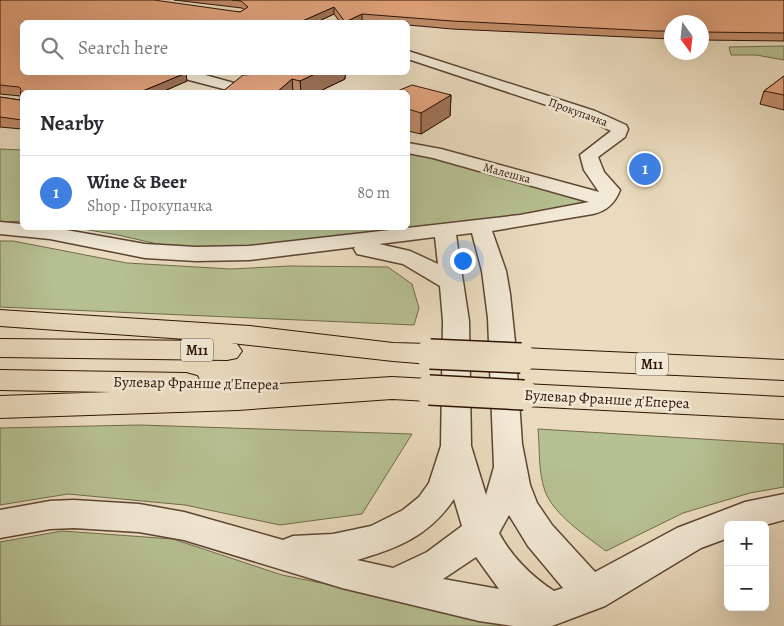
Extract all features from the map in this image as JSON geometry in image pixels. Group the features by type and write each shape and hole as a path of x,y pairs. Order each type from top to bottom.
{"highway":[{"path":"0,318 250,335 394,352"},
{"name":"M11","path":"0,348 394,352 784,370"},
{"name":"Булевар Франше д'Епереа","path":"0,380 392,388 784,408"},
{"path":"0,407 238,398 392,388"}],"street":[{"name":"Прокупачка","path":"410,56 589,114 620,128 619,133 589,155 590,167 610,190 606,200"},
{"path":"186,75 242,90"},
{"name":"Малешка","path":"410,148 435,153 606,200"},
{"path":"0,228 50,233 125,248 168,253 232,254 520,221 593,208 606,200"},
{"path":"480,226 493,260 496,282 501,326 508,470 517,497 526,514 554,552 592,594"},
{"path":"445,230 456,321 456,446 481,532 491,552 517,585 551,609"},
{"path":"305,247 350,248 395,253 416,260 452,284"},
{"path":"264,550 302,552 329,549 367,543 393,533 412,522 437,497 446,479 456,446"},
{"path":"394,585 441,563 481,532 499,504 508,470"},
{"path":"0,524 74,514 139,518 184,526 394,585 501,608 551,609 564,606 592,594 689,538 745,516 784,507"}],"green space":[{"path":"784,46 784,60 756,55 731,55 729,47"},
{"path":"410,148 437,151 593,202 511,218 410,229"},
{"path":"0,149 20,150 20,221 0,222"},
{"path":"89,230 403,230 287,243 226,247 166,246"},
{"path":"0,241 13,241 127,263 231,269 290,266 388,267 412,284 419,308 414,325 0,307"},
{"path":"140,425 412,434 362,514 280,525 185,505 68,494 0,505 0,428"},
{"path":"538,429 784,444 784,487 750,493 683,513 606,551 571,524 549,500 541,476"},
{"path":"62,531 173,539 282,575 532,626 0,626 0,542"}],"building":[{"path":"0,0 154,0 240,12 248,7 241,1 232,0 784,0 784,33 709,32 709,15 664,15 664,31 654,31 452,21 362,14 349,20 344,20 334,7 305,20 20,20 20,75 181,75 145,90 21,90 19,87 0,85"},
{"path":"243,75 313,75 300,81 292,79 279,90 224,90"},
{"path":"784,76 784,95 764,91"},
{"path":"412,85 451,95 421,113 410,110 410,90 400,90"},
{"path":"0,97 20,100 20,120 0,117"}],"place":[{"name":"Wine & Beer","path":"645,169"}]}
